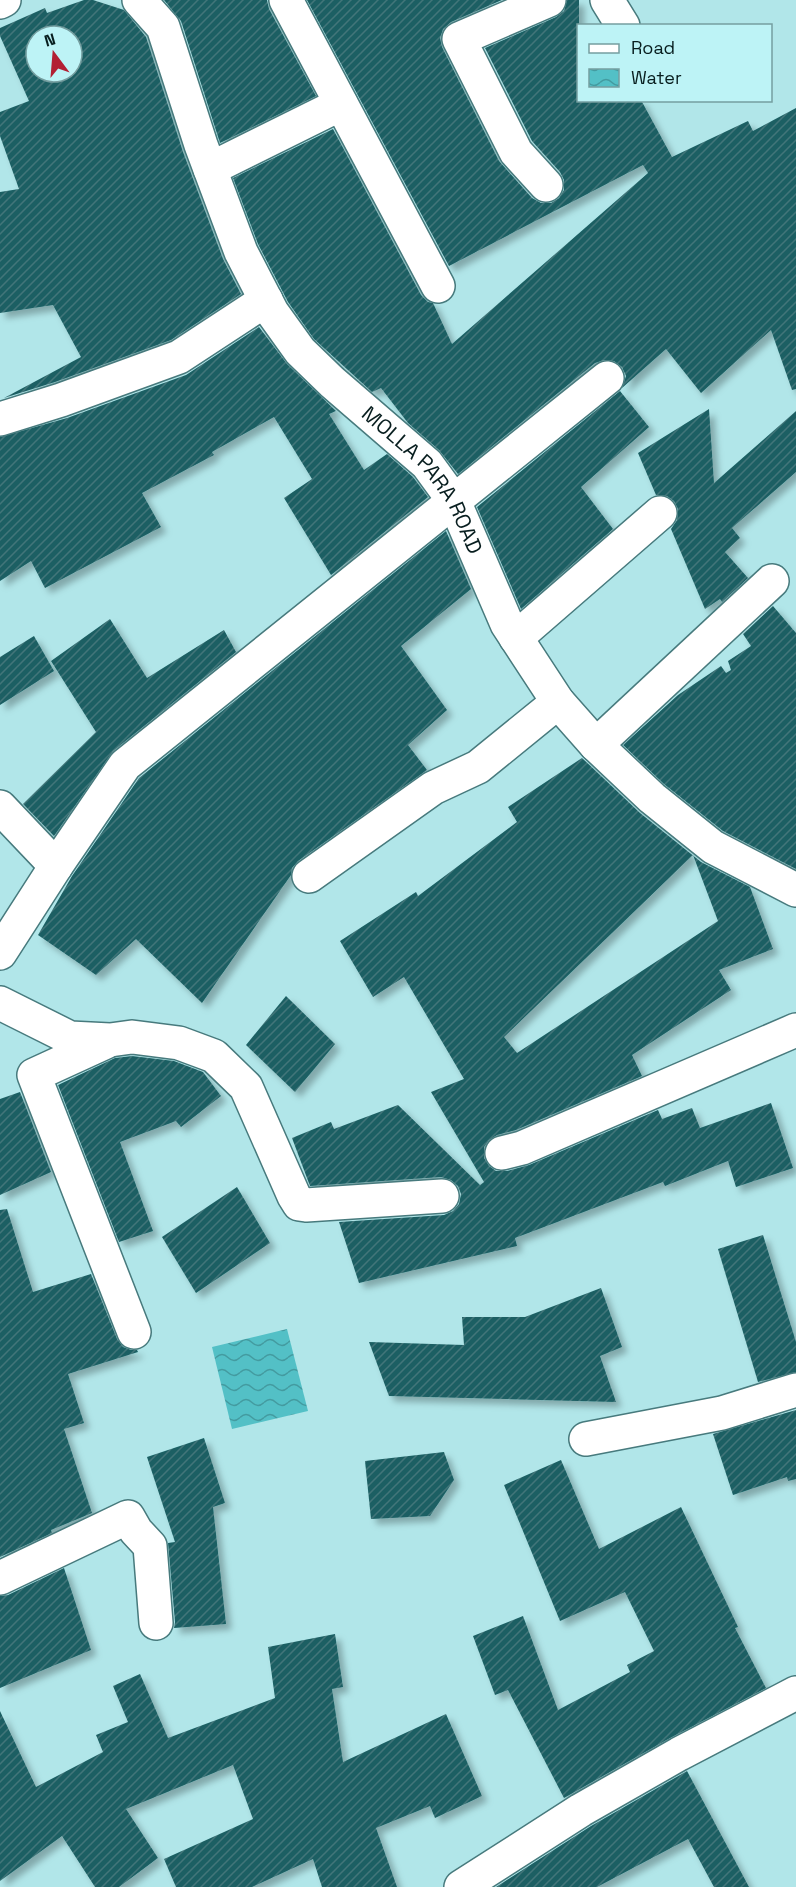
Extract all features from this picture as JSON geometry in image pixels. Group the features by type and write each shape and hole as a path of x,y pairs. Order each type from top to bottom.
{"street":[{"path":"0,2 4,0"},
{"name":"MOLLA PARA ROAD","path":"138,0 163,27 210,169 241,252 272,312 300,351 332,382 427,464 454,501 507,624 558,702 596,745 652,798 713,847 796,890"},
{"path":"286,0 438,286"},
{"path":"546,185 516,152 459,39 549,0"},
{"path":"607,0 622,24"},
{"path":"210,169 341,104"},
{"path":"0,419 61,400 179,357 266,300"},
{"path":"0,953 125,765 607,378"},
{"path":"516,638 660,513"},
{"path":"596,745 772,581"},
{"path":"309,876 433,788 478,767 558,702"},
{"path":"0,807 56,866"},
{"path":"0,1003 70,1038 110,1040 132,1037 178,1043 214,1056 246,1087 299,1204 442,1196"},
{"path":"502,1153 522,1148 796,1030"},
{"path":"110,1040 34,1075 134,1332"},
{"path":"586,1439 722,1413 796,1390"},
{"path":"0,1578 128,1517 136,1531 150,1546 156,1623"},
{"path":"461,1887 581,1810 679,1754 796,1693"}],"water":[{"path":"287,1329 308,1411 232,1429 212,1347"}],"building":[{"path":"84,0 93,0 124,10 146,37 183,152 223,259 241,294 171,340 4,398 81,357 53,305 0,313 0,192 19,189 0,136 0,112 29,101 0,36 0,28 45,8 47,13"},
{"path":"164,0 267,0 269,9 316,96 220,143 181,21"},
{"path":"307,0 502,0 451,22 443,29 440,38 442,47 499,161 532,198 541,203 551,203 559,198 564,190 564,180 560,172 532,141 485,48 556,17 564,11 567,0 579,0 577,102 642,102 672,157 748,121 753,131 796,108 796,389 792,390 771,330 701,393 666,349 622,388 626,376 622,367 614,361 604,360 595,363 458,474 439,450 408,423 381,388 372,392 314,339 288,302 258,244 233,178 333,129 421,295 428,302 433,303 452,344 648,173 643,165 449,266"},
{"path":"259,327 287,364 336,411 329,414 364,470 387,454 413,477 428,497 331,575 284,498 312,479 274,417 212,452 214,455 142,493 161,527 45,588 31,561 0,581 0,437 67,418 186,375"},
{"path":"620,391 649,427 581,487 613,529 521,609 477,507"},
{"path":"709,409 714,483 796,411 796,472 732,528 740,538 725,552 748,578 722,602 720,599 705,609 671,529 677,520 678,509 674,501 667,496 656,495 638,453"},
{"path":"446,531 471,589 401,646 447,710 408,745 427,770 298,861 292,868 291,875 202,1003 136,939 96,975 38,935 72,876 139,778"},
{"path":"773,606 796,633 796,869 723,831 664,784 623,745 678,695 721,666 726,673 731,670 728,661 751,646 743,634"},
{"path":"110,619 147,678 224,630 236,652 113,751 54,836 23,804 96,732 51,661"},
{"path":"34,636 54,671 0,705 0,657"},
{"path":"582,758 640,813 693,855 504,1037 517,1053 718,921 693,856 750,887 773,949 719,970 731,990 632,1055 642,1076 516,1130 497,1135 484,1147 484,1158 489,1166 496,1171 507,1171 529,1165 658,1110 662,1119 692,1108 700,1128 771,1103 793,1168 736,1187 728,1161 665,1186 663,1182 515,1238 517,1246 359,1283 339,1222 444,1215 453,1211 459,1204 461,1194 458,1186 451,1180 441,1177 310,1186 292,1138 331,1122 334,1129 398,1105 480,1185 484,1182 431,1092 464,1079 404,977 373,997 340,941 416,892 418,896 517,822 508,807"},
{"path":"286,996 335,1044 295,1092 246,1045"},
{"path":"132,1056 174,1061 203,1072 221,1096 181,1127 176,1121 120,1142 153,1231 119,1242 58,1085 115,1058"},
{"path":"20,1092 51,1172 0,1195 0,1099"},
{"path":"237,1187 270,1243 196,1293 162,1237"},
{"path":"7,1209 33,1292 91,1274 117,1339 123,1347 138,1352 68,1374 84,1423 64,1429 92,1513 51,1530 52,1533 0,1557 0,1210"},
{"path":"763,1235 796,1342 796,1372 758,1382 718,1249"},
{"path":"601,1288 622,1347 600,1356 616,1402 389,1396 369,1342 464,1345 462,1317 525,1317"},
{"path":"796,1410 796,1479 788,1481 787,1477 733,1495 713,1434"},
{"path":"204,1438 225,1503 213,1507 226,1624 174,1628 168,1543 175,1542 147,1457"},
{"path":"444,1452 454,1480 430,1516 371,1519 365,1461"},
{"path":"561,1460 599,1549 681,1507 738,1627 735,1628 766,1688 670,1738 564,1798 508,1690 495,1695 473,1636 523,1616 558,1710 630,1672 627,1665 654,1651 625,1592 560,1621 504,1485"},
{"path":"64,1568 91,1650 0,1688 0,1596 8,1595"},
{"path":"335,1634 343,1687 332,1689 343,1762 446,1714 482,1796 435,1818 430,1806 376,1828 397,1887 322,1887 313,1859 252,1887 176,1887 164,1859 253,1819 233,1765 126,1809 158,1858 119,1887 95,1887 62,1836 0,1881 0,1711 36,1787 103,1752 96,1735 128,1722 113,1686 140,1674 168,1738 275,1698 268,1647"},
{"path":"687,1771 749,1887 714,1887 688,1839 597,1887 496,1887 591,1826"}]}
